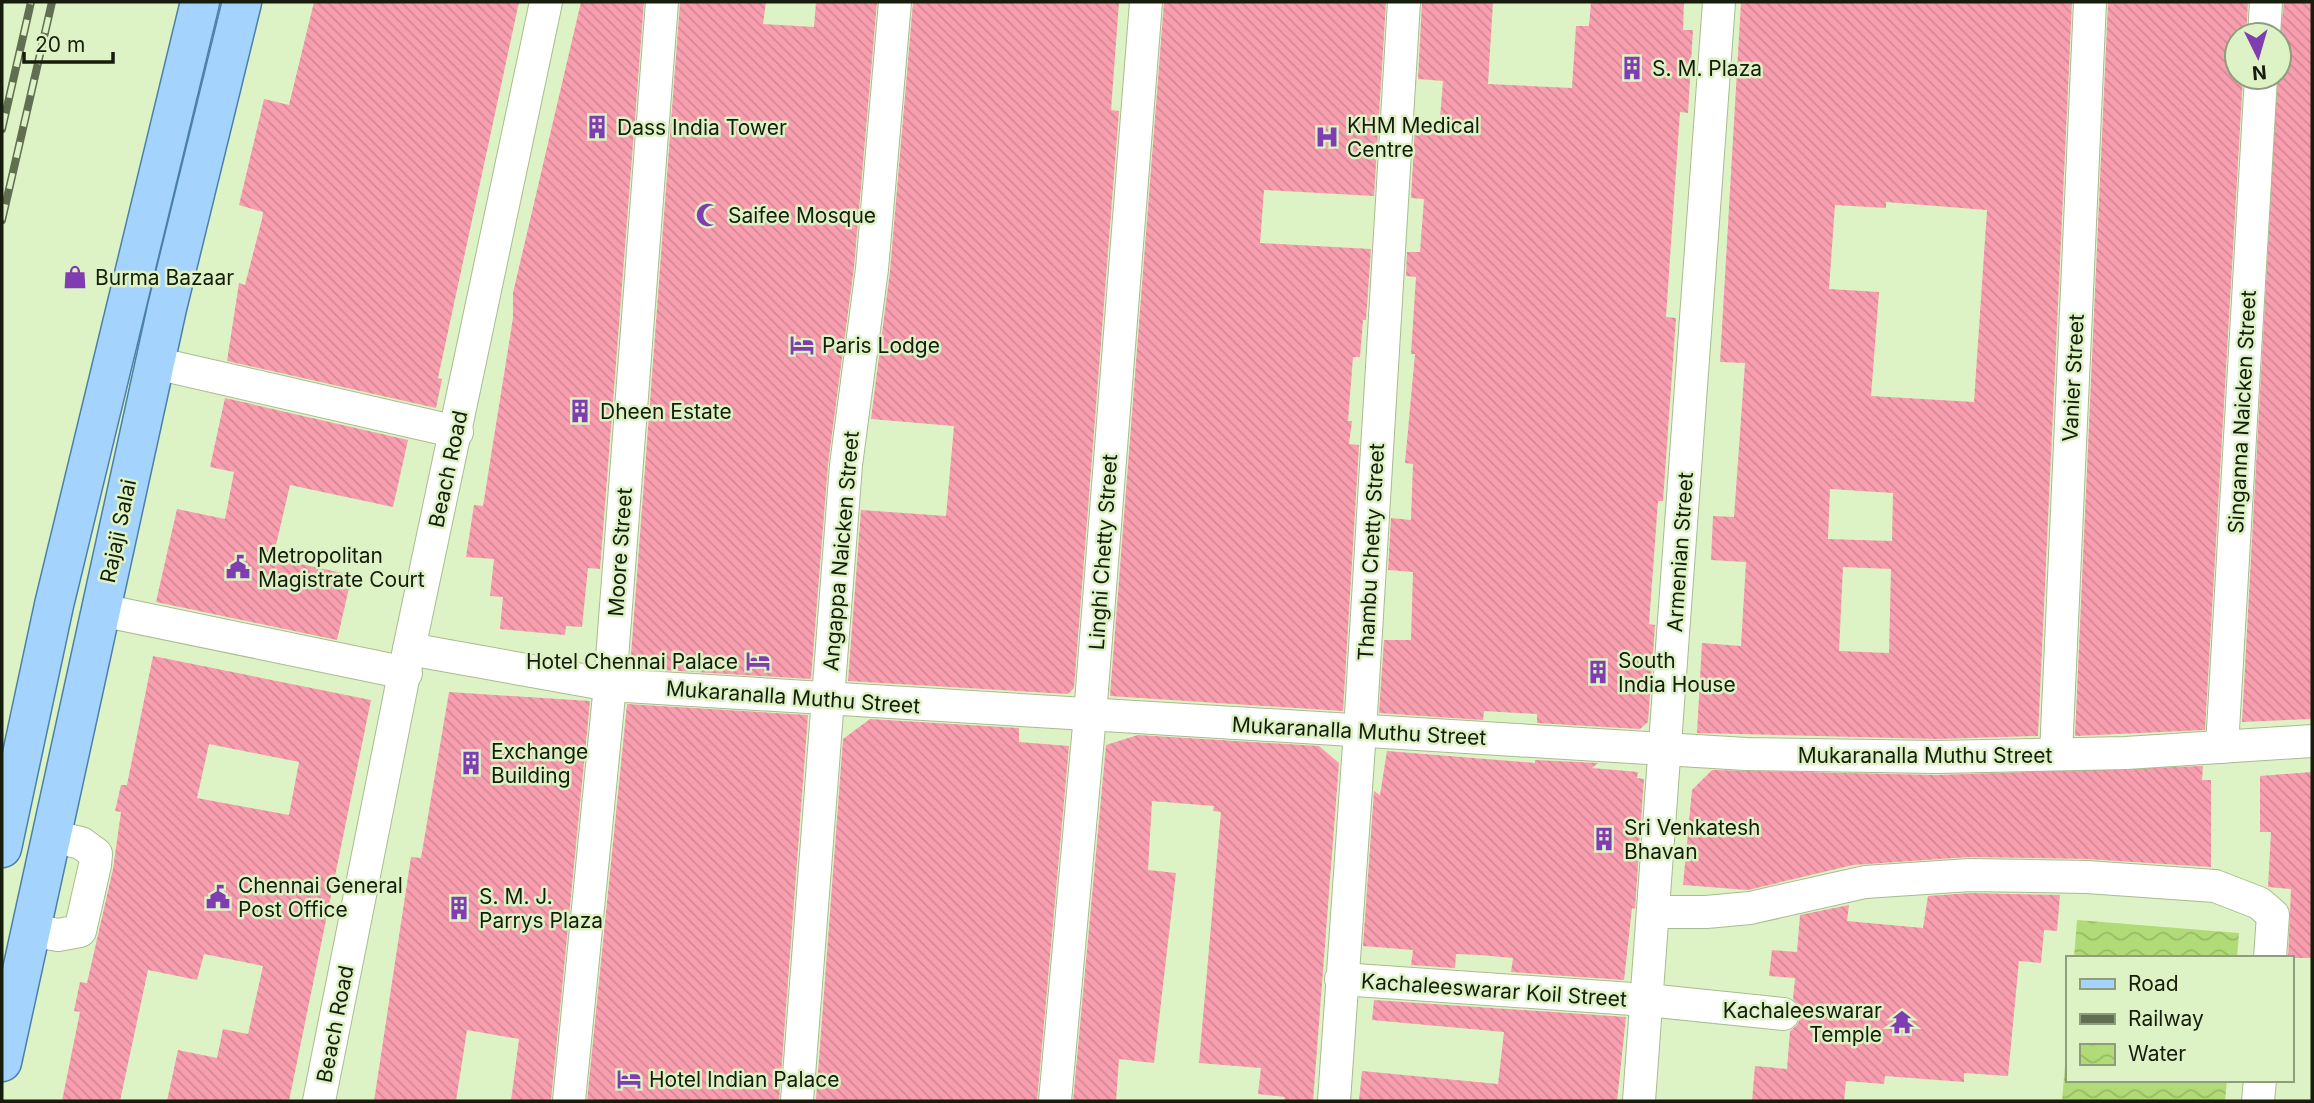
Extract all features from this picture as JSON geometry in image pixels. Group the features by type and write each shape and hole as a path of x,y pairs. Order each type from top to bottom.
{"main road":[{"name":"Rajaji Salai","path":"2,848 54,605 200,2"},
{"name":"Rajaji Salai","path":"2,1062 155,363 242,2"}],"street":[{"name":"Beach Road","path":"319,1101 546,2"},
{"name":"Moore Street","path":"569,1101 610,685 663,2"},
{"name":"Angappa Naicken Street","path":"797,1101 846,465 872,269 895,2"},
{"name":"Linghi Chetty Street","path":"1055,1101 1090,716 1146,2"},
{"name":"Thambu Chetty Street","path":"1334,1101 1360,731 1404,2"},
{"name":"Armenian Street","path":"1639,1101 1719,2"},
{"name":"Vanier Street","path":"2056,754 2090,2"},
{"path":"2265,21 2266,2"},
{"name":"Singanna Naicken Street","path":"2222,747 2260,91"},
{"path":"155,363 457,432"},
{"name":"Mukaranalla Muthu Street","path":"101,610 408,662 610,685 1090,716 1819,756 2056,754 2312,741"},
{"path":"1654,912 1706,912 1750,908 1830,887 1905,877 2074,876 2150,880 2215,886 2259,903 2273,915 2270,956"},
{"name":"Kachaleeswarar Koil Street","path":"1341,979 1647,1000 1783,1014"},
{"path":"2258,1101 2260,1082"}],"water":[{"path":"2077,920 2239,933 2237,956 2074,956"},
{"path":"2066,1054 2066,1082 2227,1082 2225,1101 2062,1101"}],"building":[{"path":"314,2 519,2 438,378 442,379 436,408 227,361 239,283 245,285 263,212 239,205 264,99 289,105"},
{"path":"581,2 644,2 600,569 588,568 582,627 566,626 565,635 500,629 503,597 490,596 494,559 466,557 474,505 483,506 513,318 513,293"},
{"path":"680,2 766,2 763,24 814,27 816,2 877,2 854,267 828,464 811,679 630,668"},
{"path":"913,2 1119,2 1111,110 1119,111 1074,688 1068,694 848,681 861,510 946,516 954,426 871,419 890,271"},
{"path":"1164,2 1386,2 1374,196 1264,190 1260,243 1371,249 1366,320 1363,320 1360,357 1353,357 1348,421 1352,421 1349,444 1359,445 1343,711 1110,696"},
{"path":"1422,2 1493,2 1488,84 1572,88 1576,26 1589,26 1591,2 1684,2 1683,30 1693,30 1688,113 1680,112 1666,317 1676,318 1663,501 1658,501 1649,624 1655,625 1648,722 1640,729 1537,723 1537,714 1484,711 1483,720 1379,713 1384,640 1411,640 1413,572 1388,570 1391,518 1411,520 1413,464 1405,463 1415,354 1411,354 1416,277 1406,276 1407,252 1420,252 1424,199 1411,198 1415,127 1439,131 1443,81 1418,79"},
{"path":"1741,2 2072,2 2038,736 1937,739 1697,733 1702,643 1741,646 1746,562 1711,560 1713,516 1734,517 1745,363 1720,362","holes":["1886,202 1987,210 1974,402 1871,396 1879,292 1829,289 1835,205 1886,208","1830,489 1893,493 1892,541 1828,539","1843,567 1891,569 1889,653 1839,651"]},
{"path":"2108,2 2248,2 2247,21 2223,21 2223,91 2242,91 2205,730 2075,736"},
{"path":"2284,2 2312,2 2312,719 2242,722 2276,91 2293,91 2293,21 2282,21"},
{"path":"225,398 408,440 393,507 290,485 273,558 352,575 337,640 156,602 177,509 225,519 234,472 210,467"},
{"name":"Chennai General Post Office","path":"153,656 371,700 289,1101 167,1101 178,1050 217,1058 223,1029 248,1034 263,966 204,954 197,980 148,970 120,1101 62,1101 80,1012 74,1011 80,982 87,983 113,869 121,812 115,811 121,785 127,785","holes":["209,744 299,762 289,815 197,798"]},
{"path":"449,692 590,701 551,1101 511,1101 519,1039 467,1030 456,1101 374,1101 411,857 421,858"},
{"path":"627,704 808,715 779,1101 587,1101"},
{"path":"870,719 1019,728 1019,742 1069,746 1037,1101 816,1099 843,739"},
{"path":"1138,735 1319,746 1339,763 1313,1101 1284,1101 1285,1097 1258,1094 1261,1068 1199,1063 1221,812 1213,811 1214,806 1152,801 1148,870 1176,873 1154,1063 1119,1059 1116,1101 1073,1101 1106,745"},
{"path":"1387,751 1535,763 1535,760 1598,763 1592,768 1638,772 1637,778 1644,779 1635,909 1632,908 1624,980 1511,972 1513,958 1480,955 1456,954 1455,968 1411,965 1413,950 1363,946 1374,791 1380,795"},
{"path":"2203,766 2202,780 2211,780 2211,867 2087,859 1969,857 1853,865 1748,890 1683,885 1692,790 1712,770 1937,775"},
{"path":"2312,772 2312,958 2288,956 2291,889 2268,887 2271,832 2260,832 2260,776"},
{"name":"Kachaleeswarar Temple","path":"1970,893 2060,895 2057,931 2044,930 2041,963 2019,961 2008,1076 1964,1073 1964,1082 1885,1076 1884,1084 1846,1081 1844,1101 1752,1101 1755,1066 1787,1069 1790,1031 1801,1017 1799,1006 1793,999 1795,978 1769,976 1772,950 1797,952 1800,915 1849,905 1847,921 1923,928 1928,896"},
{"path":"1374,1000 1626,1017 1617,1101 1359,1101 1362,1071 1498,1084 1504,1032 1372,1020"}],"railway":[{"path":"2,129 31,2"},
{"path":"2,220 52,2"}],"place":[{"name":"S. M. Plaza","path":"1632,68"},
{"name":"Dass India Tower","path":"597,127"},
{"name":"KHM Medical Centre","path":"1327,137"},
{"name":"Saifee Mosque","path":"708,215"},
{"name":"Burma Bazaar","path":"75,277"},
{"name":"Paris Lodge","path":"802,345"},
{"name":"Dheen Estate","path":"580,411"},
{"name":"Metropolitan Magistrate Court","path":"238,567"},
{"name":"Hotel Chennai Palace","path":"758,661"},
{"name":"South India House","path":"1598,672"},
{"name":"Exchange Building","path":"471,763"},
{"name":"Sri Venkatesh Bhavan","path":"1604,839"},
{"name":"Chennai General Post Office","path":"218,897"},
{"name":"S. M. J. Parrys Plaza","path":"459,908"},
{"name":"Kachaleeswarar Temple","path":"1902,1022"},
{"name":"Hotel Indian Palace","path":"629,1079"}]}
